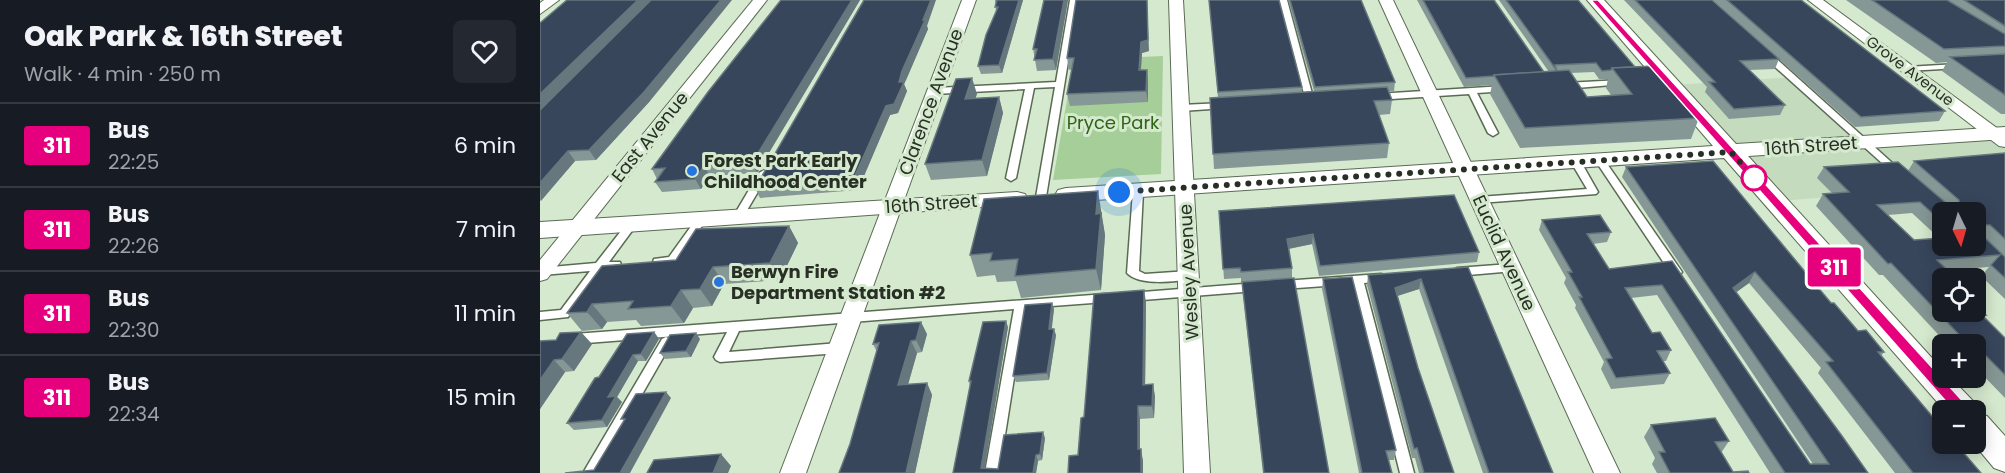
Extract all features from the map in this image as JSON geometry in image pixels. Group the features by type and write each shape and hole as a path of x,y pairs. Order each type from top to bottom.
{"street":[{"path":"540,10 552,0"},
{"name":"East Avenue","path":"541,272 760,0"},
{"name":"Clarence Avenue","path":"793,473 969,0"},
{"name":"Wesley Avenue","path":"1176,0 1197,473"},
{"name":"Euclid Avenue","path":"1386,0 1607,473"},
{"path":"1595,0 1661,80 1731,152 1953,400"},
{"name":"Grove Avenue","path":"1815,0 1906,69 2001,136"},
{"name":"16th Street","path":"540,230 1865,142 2001,136"},
{"path":"1986,436 2005,458"}],"lane":[{"path":"1041,197 1074,0"},
{"path":"1283,0 1310,101"},
{"path":"1757,46 1904,178"},
{"path":"1906,69 1972,65"},
{"path":"1552,86 1634,82"},
{"path":"935,91 1060,84"},
{"path":"1011,178 1030,86"},
{"path":"1365,97 1518,88"},
{"path":"1472,91 1493,133"},
{"path":"1299,101 1321,100"},
{"path":"1181,108 1228,105"},
{"path":"1600,160 1682,281"},
{"path":"738,217 771,161"},
{"path":"1479,200 1593,192 1576,162"},
{"path":"1138,191 1133,273 1144,278 1189,284"},
{"path":"651,262 672,261 701,220"},
{"path":"540,316 564,314 632,224"},
{"path":"541,272 630,264"},
{"path":"1449,273 1510,268"},
{"path":"562,339 1020,305 1189,284 1358,280 1392,277"},
{"path":"1358,280 1407,473"},
{"path":"992,473 1020,305"},
{"path":"735,327 720,357 839,348"},
{"path":"590,473 672,331"}],"shaded area":[{"path":"1795,77 1866,140 2005,139 2005,184 1778,201 1674,85"}],"green space":[{"name":"Pryce Park","path":"1163,56 1161,174 1053,180 1074,60"}],"building":[{"path":"567,0 638,0 540,94 540,23"},
{"path":"651,0 721,0 644,92 589,150 568,151 540,183 540,110"},
{"path":"781,0 852,0 752,163 704,166 695,179 655,182 665,168 652,169 708,92"},
{"path":"864,0 931,0 923,20 925,20 902,71 899,82 904,82 894,104 886,106 853,180 755,188"},
{"path":"997,0 1019,0 999,65 978,66 986,35 998,7 995,7"},
{"path":"1044,0 1064,0 1053,59 1034,60 1037,49 1033,49"},
{"path":"1076,0 1147,0 1148,40 1141,42 1139,70 1147,70 1146,91 1067,94 1074,58 1067,58"},
{"path":"1209,0 1279,0 1302,87 1218,92"},
{"path":"1290,0 1361,0 1395,82 1315,87"},
{"path":"1423,0 1494,0 1544,72 1466,78"},
{"path":"1506,0 1578,0 1635,67 1602,71 1596,63 1555,65 1557,71"},
{"path":"1635,0 1712,0 1779,59 1740,61 1785,105 1734,109 1709,82 1715,82"},
{"path":"1727,0 1801,0 1945,111 1861,117"},
{"path":"1872,0 1947,0 2005,34 2005,46 1944,49"},
{"path":"1964,0 2005,0 2005,26"},
{"path":"2005,54 2005,95 1950,57"},
{"path":"1654,66 1699,118 1525,128 1494,75 1569,70 1587,97 1632,94 1612,68"},
{"path":"972,78 965,99 999,97 982,160 925,164 956,79"},
{"path":"1387,87 1392,100 1374,101 1389,143 1213,154 1210,98"},
{"path":"2005,153 2005,239 1990,225 1986,225 1986,202 1959,202 1914,161"},
{"path":"1713,161 1831,303 1834,303 1858,331 1866,330 1884,352 1878,352 1932,416 1932,454 1965,454 1981,473 1913,473 1826,362 1833,361 1755,272 1733,288 1868,473 1785,473 1662,285 1625,288 1652,333 1660,332 1671,350 1657,351 1670,373 1616,378 1606,359 1612,358 1568,272 1572,272 1542,220 1600,215 1611,232 1587,234 1609,269 1672,261 1810,464 1829,464 1626,167"},
{"path":"1898,162 1945,202 1932,202 1932,213 1920,202 1877,205 1914,240 1932,239 1932,256 1986,256 1986,239 2005,257 2005,278 1991,265 2000,255 1937,260 1945,268 1932,268 1932,306 1891,263 1888,264 1823,194 1849,192 1824,167"},
{"path":"1098,191 1096,214 1101,213 1096,269 1015,276 1018,259 990,261 992,253 970,255 984,199"},
{"path":"1454,195 1479,252 1320,266 1313,234 1287,239 1292,268 1241,272 1240,268 1223,269 1219,211"},
{"path":"789,226 770,263 713,267 700,289 681,290 671,306 628,309 633,301 592,304 587,312 567,313 602,266 676,260 696,229"},
{"path":"1468,267 1553,473 1489,473 1421,279 1395,288 1418,368 1454,473 1424,473 1417,448 1414,449 1368,275"},
{"path":"1352,277 1396,450 1386,451 1392,473 1362,473 1323,279"},
{"path":"1294,278 1329,473 1264,473 1242,282"},
{"path":"1144,290 1143,385 1153,384 1152,406 1138,406 1138,449 1141,449 1141,473 1068,473 1069,456 1078,455 1081,418 1084,417 1094,294"},
{"path":"1052,303 1049,329 1054,329 1047,373 1013,376 1025,305"},
{"path":"1986,319 2005,338 2005,375 1986,356 1986,334 1959,334 1947,322 1986,322"},
{"path":"1006,321 981,468 998,469 1004,435 1043,432 1040,454 1036,455 1033,473 953,473 971,381 969,381 983,322"},
{"path":"921,322 916,340 911,341 898,385 927,383 906,473 839,473 850,444 879,343 873,344 879,325"},
{"path":"581,332 562,359 554,360 540,380 540,341 556,340 560,333"},
{"path":"654,332 641,354 633,355 608,397 616,396 602,420 567,423 595,378 599,377 627,334"},
{"path":"696,333 686,351 660,353 670,335"},
{"path":"666,392 620,473 565,473 594,470 625,419 621,419 636,394"},
{"path":"1715,418 1729,441 1715,442 1733,472 1748,471 1749,473 1670,473 1659,452 1665,452 1651,425"},
{"path":"721,454 713,473 647,473 654,460"}],"bus line":[{"name":"311","path":"1595,0 1953,400"}],"place":[{"name":"Forest Park Early Childhood Center","path":"692,171"},
{"name":"Berwyn Fire Department Station #2","path":"719,282"}],"route":[{"path":"1119,192 1731,152 1759,183 1754,178"}]}
